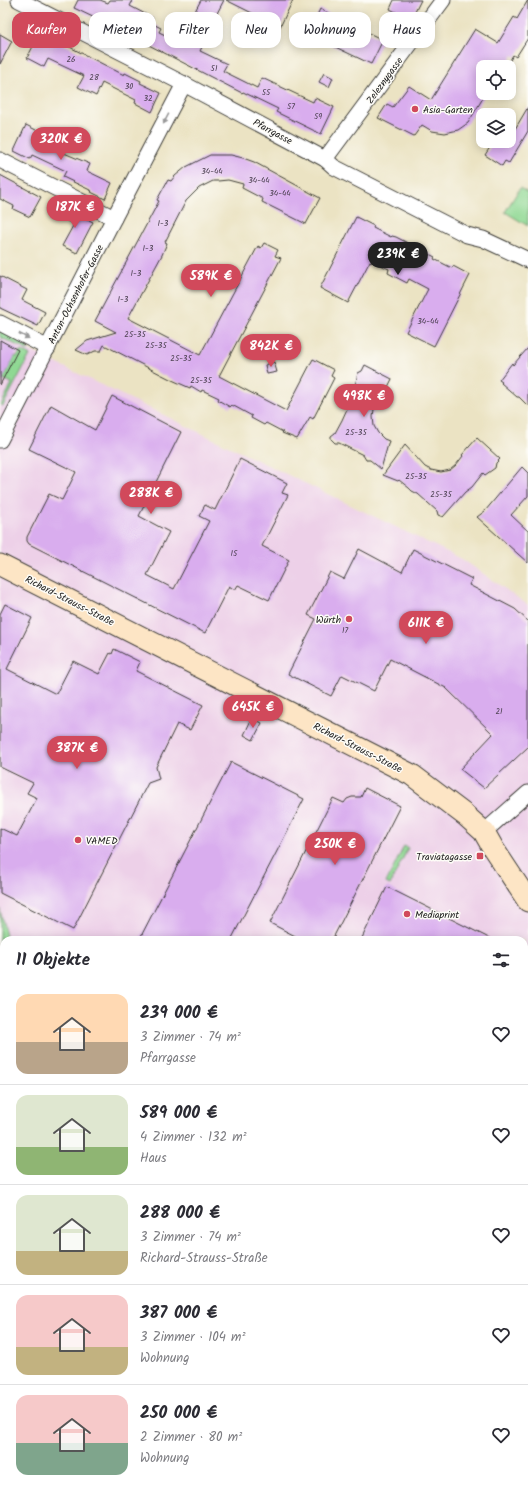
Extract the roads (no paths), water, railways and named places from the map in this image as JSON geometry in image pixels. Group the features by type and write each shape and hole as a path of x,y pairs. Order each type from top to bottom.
{"main road":[{"name":"Richard-Strauss-Straße","path":"0,565 412,774 465,815 484,832 528,901"}],"street":[{"name":"Pfarrgasse","path":"19,0 35,4 325,159 334,167 466,235 483,239 528,260"},
{"name":"Zeleznygasse","path":"325,159 443,0"},
{"name":"Anton-Ochsenhofer-Gasse","path":"0,440 184,84"},
{"path":"0,160 114,218"},
{"path":"0,323 48,348"},
{"path":"484,832 528,792"}],"place":[{"name":"Asia-Garten","path":"415,109"},
{"name":"Würth","path":"349,619"},
{"name":"VAMED","path":"78,840"},
{"name":"Traviatagasse","path":"480,856"},
{"name":"Mediaprint","path":"407,914"}]}
